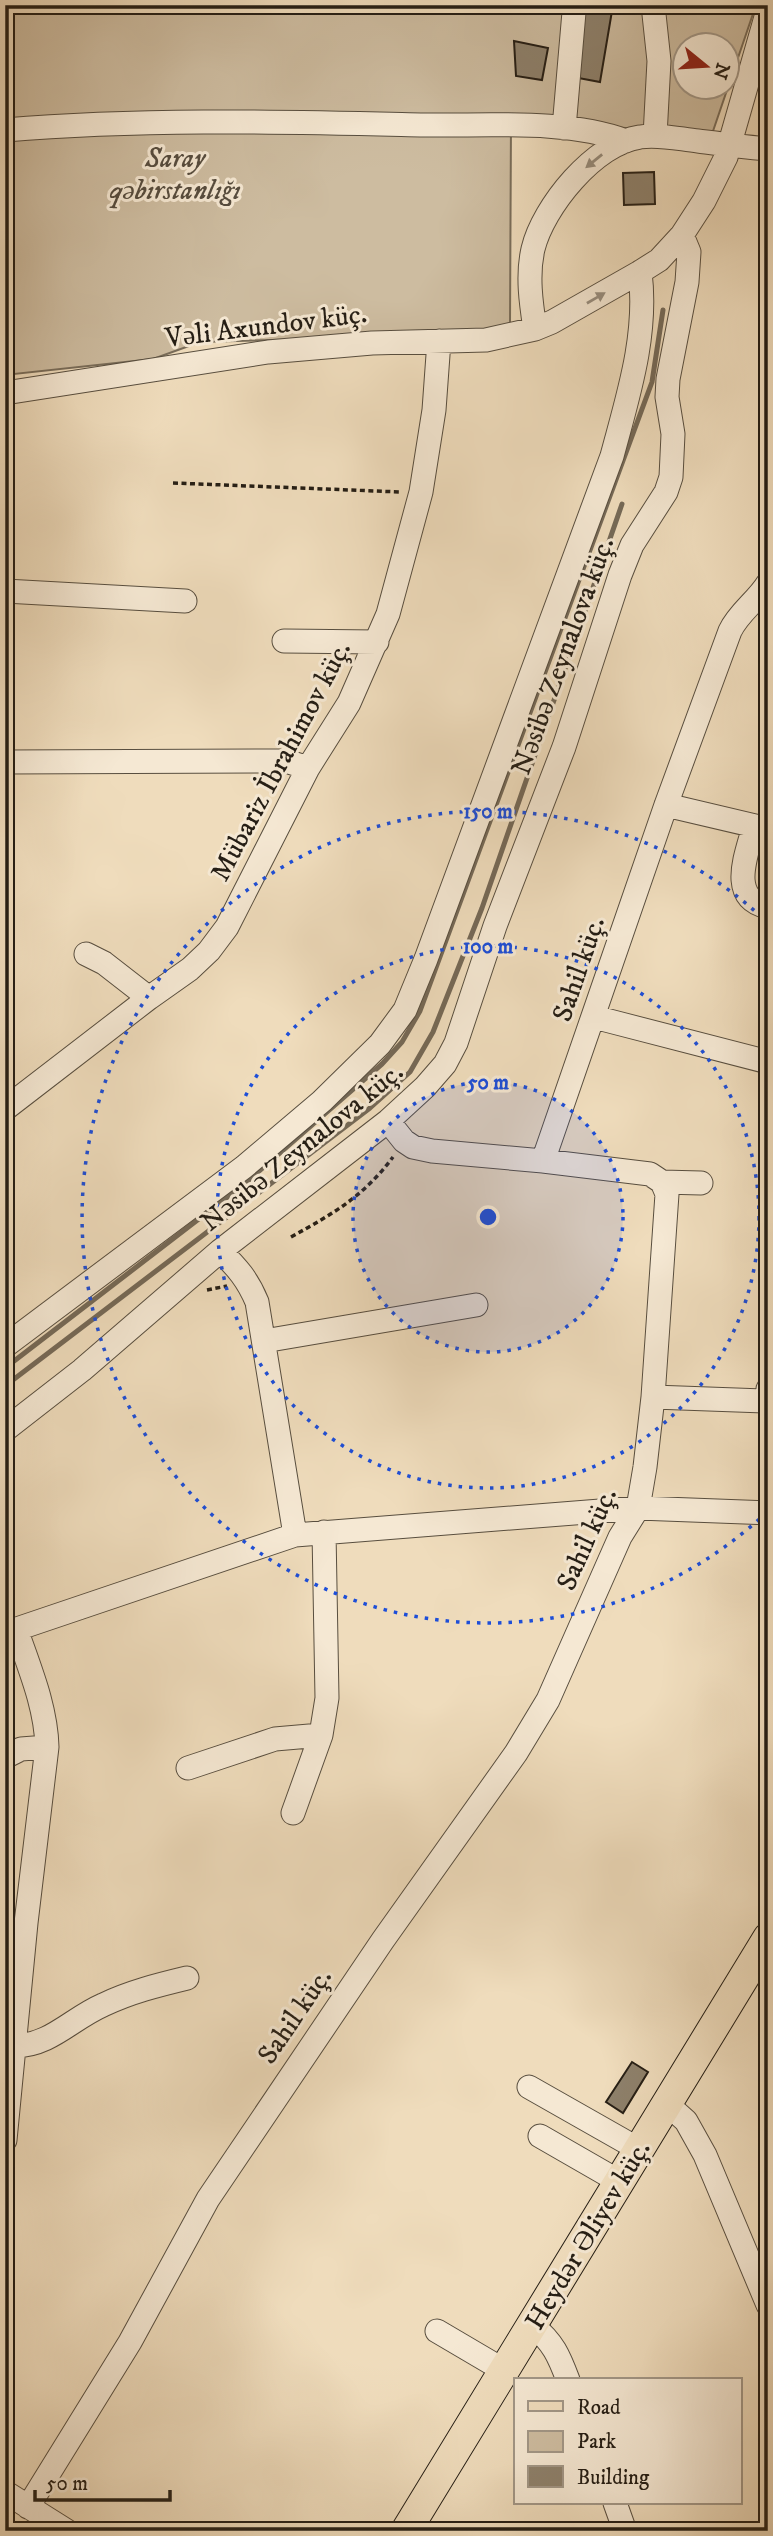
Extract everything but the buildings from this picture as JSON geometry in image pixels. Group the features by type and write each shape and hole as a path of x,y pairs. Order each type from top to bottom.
{"main road":[{"name":"Heydər Əliyev küç.","path":"406,2531 768,1938"}],"street":[{"path":"653,5 659,61 655,136"},
{"name":"Vəli Axundov küç.","path":"5,393 268,352 372,343 486,340 535,329 563,316 659,260 682,235 713,184 729,145 768,9"},
{"path":"564,128 574,12"},
{"path":"5,131 42,127 234,121 490,125 597,131 626,141"},
{"path":"535,329 531,302 531,261 539,233 569,184 602,154 626,141 655,136 768,149"},
{"name":"Nəsibə Zeynalova küç.","path":"5,1430 82,1370 220,1251 388,1121 425,1087 445,1064 456,1043 495,926 564,747 620,575 632,545 666,492 673,457 667,397 668,379 687,282 689,252 682,235"},
{"path":"5,1346 244,1167 322,1101 380,1044 405,1010 612,456 633,377 641,327 643,302 640,272"},
{"name":"Mübariz İbrahimov küç.","path":"5,1109 190,969 209,951 227,927 308,768 349,703 388,614 421,492 434,410 439,341"},
{"name":"Sahil küç.","path":"544,1161 666,805 730,631 740,614 759,609 768,583"},
{"path":"5,591 185,601"},
{"path":"284,641 377,642"},
{"path":"5,762 286,761 308,768"},
{"path":"666,805 761,827 742,874 747,895 755,904 768,907"},
{"path":"86,954 104,963 149,998"},
{"path":"594,1017 768,1062"},
{"path":"388,1121 404,1141 413,1147 432,1151 650,1174 662,1182 701,1183"},
{"name":"Sahil küç.","path":"28,2507 136,2332 208,2199 315,2038 530,1731 548,1700 620,1537 638,1508 646,1467 653,1397 667,1194 662,1182"},
{"path":"220,1251 240,1270 250,1284 257,1302 295,1535"},
{"path":"264,1341 476,1305"},
{"path":"768,1389 768,1417"},
{"path":"653,1397 767,1401"},
{"path":"5,2140 15,2046 15,1924 47,1746 47,1730 39,1700 10,1631 295,1535 638,1508 768,1513"},
{"path":"293,1813 321,1735 327,1698 324,1532"},
{"path":"188,1768 275,1740 321,1735"},
{"path":"5,1757 21,1749 47,1746"},
{"path":"15,2046 39,2043 101,2006 134,1992 187,1978"},
{"path":"529,2087 639,2150"},
{"path":"667,2104 686,2121 705,2155 768,2305"},
{"path":"540,2136 620,2182"},
{"path":"533,2326 547,2337 567,2378"},
{"path":"437,2331 505,2371"},
{"path":"5,2492 67,2531"},
{"path":"615,2504 625,2531"}],"path":[{"path":"173,483 421,492"},
{"path":"291,1237 338,1211 361,1194 404,1141"}],"green space":[{"name":"Saray qəbirstanlığı","path":"5,5 756,5 742,46 742,32 672,32 672,102 723,102 712,134 511,120 510,323 486,334 200,342 153,359 5,375"}],"waterway":[{"path":"765,126 768,117"},
{"path":"5,1368 243,1185 382,1064 402,1042 420,1011 652,382 663,310"},
{"path":"5,1386 370,1108 410,1072 433,1032 482,908 622,504"}]}
